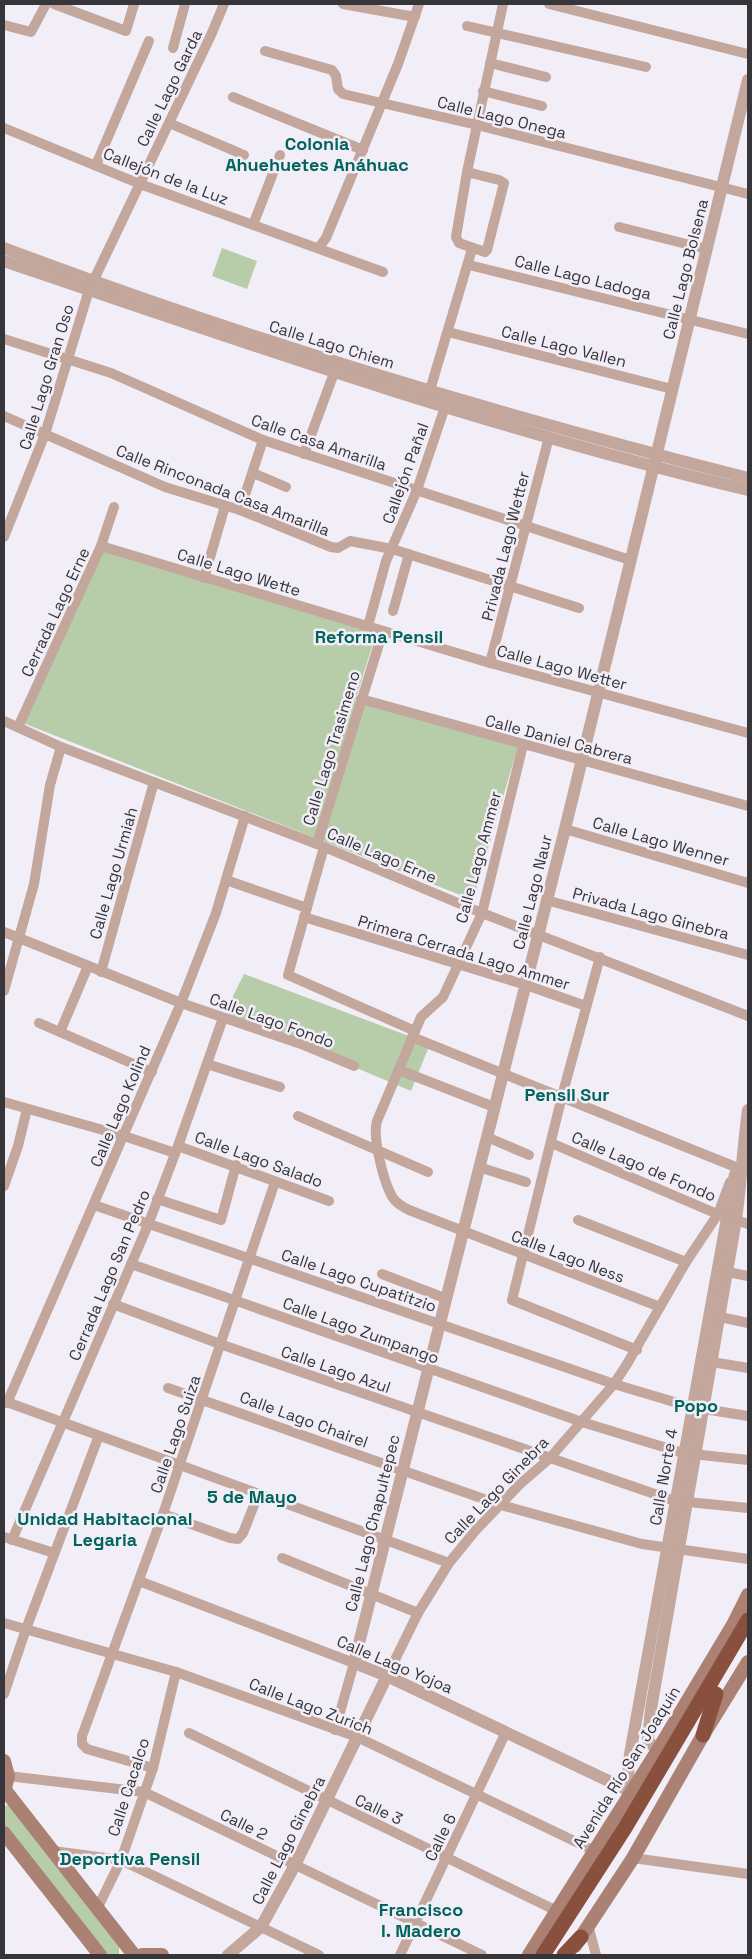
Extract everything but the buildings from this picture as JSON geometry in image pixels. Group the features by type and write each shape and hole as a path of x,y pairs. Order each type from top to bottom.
{"highway":[{"name":"Avenida Río San Joaquín","path":"556,1955 635,1830 712,1692 748,1620"},
{"name":"Avenida Río San Joaquín","path":"543,1955 712,1692 748,1640"},
{"path":"675,1722 696,1698 712,1692"},
{"path":"703,1735 712,1692"},
{"path":"537,1955 546,1939 553,1917"},
{"path":"564,1955 584,1931"}],"main road":[{"name":"Avenida Río San Joaquín","path":"530,1955 675,1722 734,1624 748,1595"},
{"path":"570,1955 633,1858 703,1735 748,1662"},
{"path":"4,1760 6,1786 53,1851 134,1955"},
{"path":"4,1833 100,1955"},
{"path":"142,1955 162,1955"}],"street":[{"path":"4,25 31,32 46,4"},
{"path":"54,4 126,31 134,4"},
{"path":"173,48 185,4"},
{"name":"Calle Lago Garda","path":"91,286 212,35 224,4"},
{"path":"343,4 415,17"},
{"path":"319,247 326,238 382,104 419,4"},
{"path":"467,172 500,180 504,183 487,250 484,252 459,243 456,238 467,172 483,91 503,4"},
{"path":"549,4 748,54"},
{"path":"467,26 646,67"},
{"path":"96,164 149,41"},
{"name":"Calle Lago Onega","path":"265,51 332,70 335,72 340,92 748,194"},
{"path":"490,63 546,77"},
{"name":"Calle Lago Bolsena","path":"655,461 748,80"},
{"path":"483,91 542,106"},
{"path":"232,97 363,150"},
{"path":"169,123 244,156"},
{"name":"Callejón de la Luz","path":"4,128 96,164 140,184 319,247 383,272"},
{"path":"253,225 280,155"},
{"path":"619,228 706,249"},
{"name":"Calle Lago Chiem","path":"4,248 91,286 334,373 549,437 655,461"},
{"path":"430,390 472,249"},
{"name":"Calle Lago Chiem","path":"4,261 430,390 655,461"},
{"name":"Calle Lago Ladoga","path":"469,264 748,334"},
{"name":"Calle Lago Gran Oso","path":"4,537 8,518 45,434 91,286"},
{"name":"Calle Lago Vallen","path":"448,332 672,388"},
{"name":"Calle Casa Amarilla","path":"4,339 111,373 263,440 630,560"},
{"path":"304,454 334,373"},
{"name":"Callejón Pañal","path":"392,549 417,490 445,407"},
{"name":"Calle Rinconada Casa Amarilla","path":"4,416 166,487 240,510 331,547 338,548 350,540 392,549 579,608"},
{"name":"Privada Lago Wetter","path":"490,663 549,437"},
{"path":"240,510 263,440"},
{"path":"655,461 748,478"},
{"path":"655,461 748,490"},
{"name":"Calle Lago Naur","path":"440,1324 565,829 655,461"},
{"path":"253,473 286,487"},
{"path":"204,578 225,506"},
{"name":"Cerrada Lago Erne","path":"18,727 102,546 114,507"},
{"name":"Calle Lago Wette","path":"102,546 368,626"},
{"path":"368,626 378,587 392,549"},
{"path":"393,611 409,554"},
{"name":"Calle Lago Wetter","path":"368,626 490,663 748,733"},
{"name":"Calle Lago Trasimeno","path":"383,631 320,846 288,975 414,1034"},
{"name":"Calle Daniel Cabrera","path":"362,699 524,746 748,806"},
{"name":"Calle Lago Erne","path":"4,721 61,747 245,816 482,913 600,957 748,1016"},
{"name":"Calle Lago Ammer","path":"464,1233 409,1210 394,1200 377,1150 374,1128 424,1012 443,997 482,913 524,746"},
{"path":"4,991 34,884 50,785 61,747"},
{"name":"Calle Lago Urmiah","path":"101,972 154,782"},
{"name":"Calle Lago Kolind","path":"6,1402 181,1003 216,913 245,816"},
{"name":"Calle Lago Wenner","path":"565,829 748,883"},
{"name":"Primera Cerrada Lago Ammer","path":"226,880 305,912 586,1006"},
{"name":"Privada Lago Ginebra","path":"546,900 748,955"},
{"path":"4,932 181,1003"},
{"path":"600,957 562,1096 512,1300 637,1350"},
{"path":"60,1032 88,966"},
{"name":"Calle Lago Fondo","path":"181,1003 301,1044 354,1066"},
{"name":"Cerrada Lago San Pedro","path":"8,1538 63,1423 148,1225 177,1150 223,1018"},
{"path":"39,1023 152,1072"},
{"path":"414,1034 503,1074 742,1167 748,1110"},
{"path":"207,1064 280,1087"},
{"path":"399,1070 494,1107"},
{"name":"Calle Lago Salado","path":"4,1102 236,1165 329,1201"},
{"path":"4,1186 18,1146 27,1109"},
{"path":"298,1116 428,1172"},
{"path":"487,1137 528,1155"},
{"name":"Calle Lago de Fondo","path":"551,1143 732,1219"},
{"path":"157,1199 221,1220 236,1165"},
{"path":"479,1167 526,1182"},
{"name":"Calle Norte 4","path":"658,1750 649,1742 648,1733 680,1550 682,1502 697,1409 742,1167"},
{"name":"Calle Lago Suiza","path":"153,1768 87,1749 82,1744 82,1736 163,1514 276,1182"},
{"name":"Calle Lago Cupatitzio","path":"94,1205 614,1384 697,1409 748,1416"},
{"name":"Calle Norte 4","path":"697,1409 712,1362 727,1272 732,1219"},
{"name":"Calle Lago Ginebra","path":"228,1955 261,1928 295,1865 418,1613 448,1564 475,1531 549,1459 614,1384 637,1350 686,1262 732,1219"},
{"path":"578,1220 686,1262"},
{"name":"Calle Lago Ness","path":"464,1233 660,1308"},
{"name":"Calle Lago Zumpango","path":"131,1264 428,1370 582,1422 690,1454 748,1460"},
{"path":"727,1272 748,1276"},
{"path":"382,1274 447,1299"},
{"name":"Calle Lago Azul","path":"113,1304 220,1344 549,1459 682,1502 748,1508"},
{"path":"720,1318 748,1323"},
{"name":"Calle Lago Chapultepec","path":"335,1730 354,1663 416,1412 440,1324"},
{"path":"712,1362 748,1368"},
{"name":"Calle Lago Chairel","path":"168,1388 501,1505 642,1544 748,1559"},
{"path":"6,1402 98,1438 179,1465 448,1564"},
{"path":"4,1694 26,1629 98,1438"},
{"path":"163,1514 230,1538 238,1539 243,1533 258,1495"},
{"name":"Calle Norte 4","path":"632,1792 628,1776 630,1754 667,1548 682,1502"},
{"path":"8,1538 54,1553"},
{"path":"282,1558 418,1613"},
{"name":"Calle Lago Yojoa","path":"139,1581 387,1676 632,1792"},
{"name":"Calle Lago Zurich","path":"4,1623 176,1672 357,1738 595,1852"},
{"name":"Calle Cacalco","path":"98,1907 121,1860 153,1768 176,1672"},
{"name":"Calle 6","path":"400,1955 506,1732"},
{"name":"Calle 3","path":"189,1733 447,1858 553,1917"},
{"name":"Calle 2","path":"6,1786 144,1792 482,1955"},
{"path":"53,1851 121,1860 319,1955"},
{"path":"633,1858 748,1874"},
{"path":"584,1931 596,1955"}],"green space":[{"path":"222,248 257,261 247,289 212,276"},
{"path":"101,548 377,631 355,701 518,746 473,900 23,723"},
{"path":"244,974 430,1044 411,1091 229,1014 229,1004"},
{"path":"9,1804 119,1946 119,1955 102,1955 4,1824 4,1807"}],"district":[{"name":"Colonia Ahuehuetes Anáhuac","path":"317,154"},
{"name":"Reforma Pensil","path":"379,637"},
{"name":"Pensil Sur","path":"567,1095"},
{"name":"Popo","path":"696,1406"},
{"name":"5 de Mayo","path":"252,1497"},
{"name":"Unidad Habitacional Legaria","path":"105,1529"},
{"name":"Deportiva Pensil","path":"130,1859"},
{"name":"Francisco I. Madero","path":"421,1920"}]}
